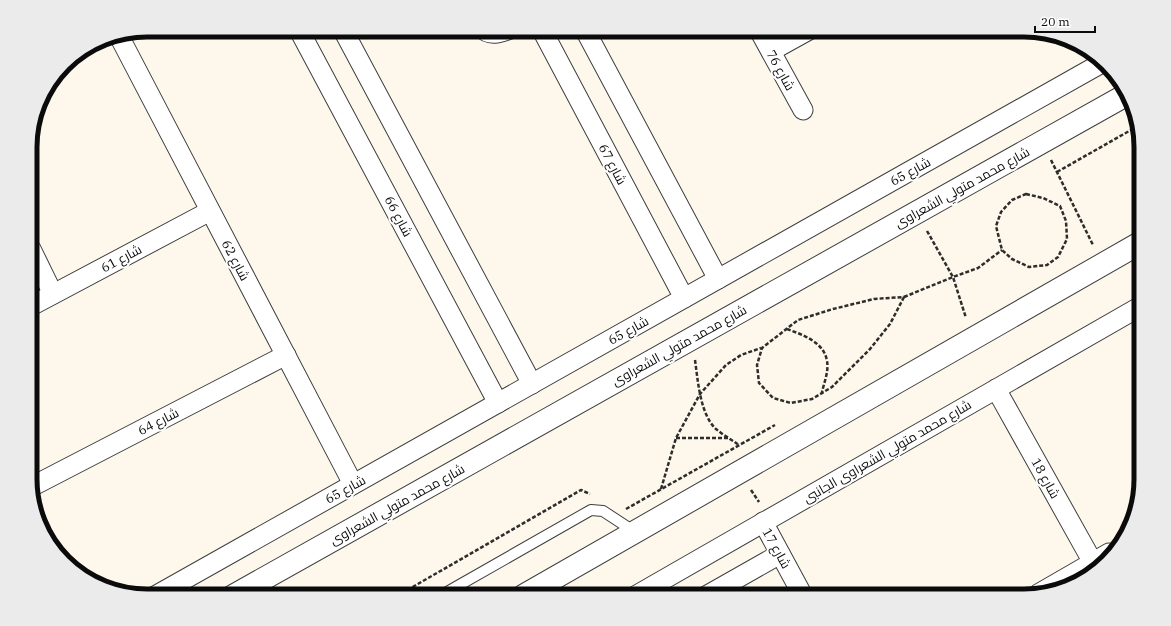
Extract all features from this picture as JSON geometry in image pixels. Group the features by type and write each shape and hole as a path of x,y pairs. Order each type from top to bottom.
{"street":[{"name":"شارع 66","path":"304,37 498,403"},
{"path":"346,37 532,384"},
{"name":"شارع 67","path":"546,37 684,298"},
{"path":"589,37 718,279"},
{"name":"شارع 76","path":"763,37 803,110"},
{"path":"770,51 796,37"},
{"name":"شارع 62","path":"121,40 354,484"},
{"name":"شارع 65","path":"167,589 1097,65"},
{"name":"شارع محمد متولي الشعراوى","path":"245,589 1122,97"},
{"name":"شارع 61","path":"37,303 210,211"},
{"path":"535,589 1134,246"},
{"path":"37,263 53,294"},
{"name":"شارع محمد متولي الشعراوى الجانبى","path":"647,589 1134,309"},
{"name":"شارع 64","path":"37,484 286,355"},
{"name":"شارع 18","path":"996,389 1098,560"},
{"name":"شارع 17","path":"766,520 780,554 800,589"},
{"path":"718,589 780,554"},
{"path":"1058,583 1093,564"}],"lane":[{"path":"490,37 502,37"},
{"path":"452,589 591,510 603,511 635,532"}],"path":[{"path":"1057,172 1132,129"},
{"path":"1043,141 1057,172 1104,264"},
{"path":"1026,194 1043,198 1060,206 1066,221 1067,240 1058,257 1046,265 1029,267 1012,259 1002,250 996,226 1000,212 1012,200 1026,194"},
{"path":"926,229 953,277 966,318"},
{"path":"661,489 676,438 700,394 726,365 741,355 762,348 798,320 874,298 904,297 978,268 1002,250"},
{"path":"762,348 757,365 759,383 772,398 791,403 812,399 832,387 870,349 890,324 904,297"},
{"path":"961,321 972,314"},
{"path":"787,328 807,337 821,347 827,361 826,376 822,392"},
{"path":"695,360 700,394 708,417 716,429 740,445"},
{"path":"621,512 781,422"},
{"path":"676,438 730,438"},
{"path":"740,471 766,520"},
{"path":"408,589 582,490 595,497"}]}
